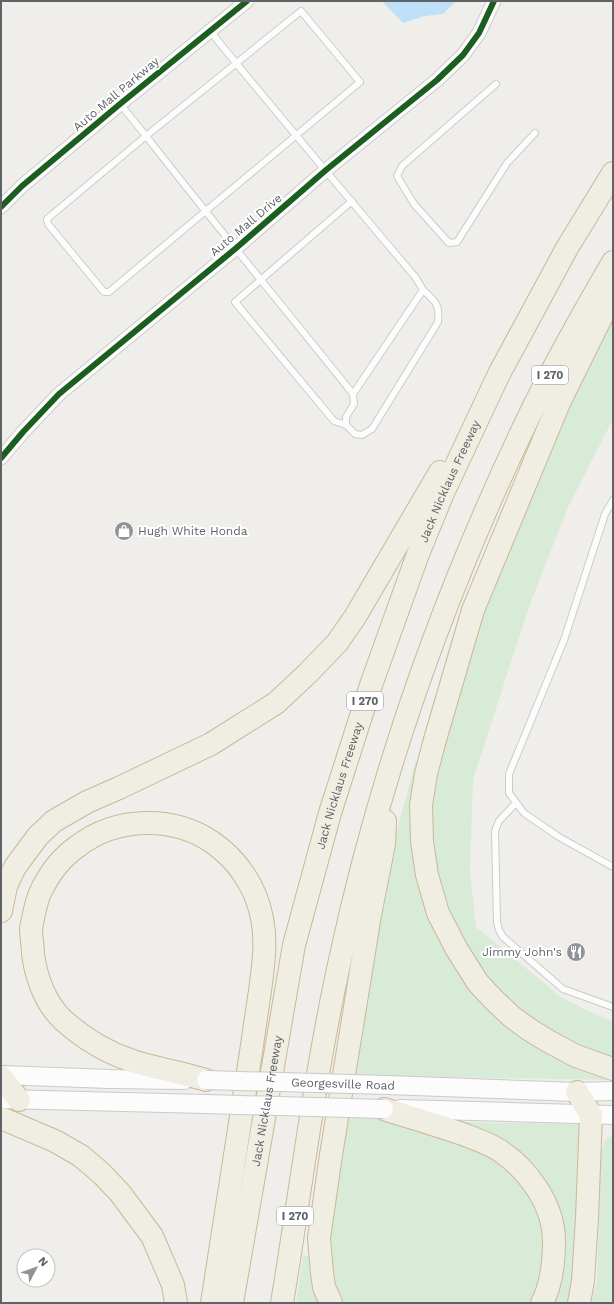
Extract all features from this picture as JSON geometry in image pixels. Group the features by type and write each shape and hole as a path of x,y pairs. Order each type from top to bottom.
{"highway":[{"name":"Jack Nicklaus Freeway","path":"232,1303 294,945 330,813 370,685 418,554 443,494 499,374 567,248 613,173"},
{"name":"I 270","path":"282,1303 323,1043 358,880 387,779 429,654 464,564 495,492 534,407 613,262"},
{"path":"613,293 559,403 471,616 428,766 421,806 422,841 427,875 438,913 456,948 478,983 512,1017 530,1030 576,1056 613,1069"},
{"path":"1,911 6,886 15,867 38,836 54,821 87,802 210,744 240,726 276,703 337,643 355,617 476,410 499,374"},
{"path":"331,1303 324,1287 320,1238 331,1154 370,915 384,844 387,779"},
{"path":"206,1080 130,1061 101,1047 61,1018 41,987 35,970 31,931 40,893 55,867 76,847 91,837 122,825 155,823 188,830 204,837 220,848 233,860 244,874 252,888 262,916 266,946 254,1035 212,1303"},
{"path":"1,1076 10,1100"},
{"path":"577,1092 591,1115 584,1273 579,1303"},
{"path":"384,1109 438,1125 491,1145 502,1152 527,1173 545,1202 552,1218 554,1237 552,1275 542,1303"},
{"path":"1,1118 55,1141 80,1156 101,1173 115,1188 152,1236 173,1285 176,1303"}],"main road":[{"name":"Georgesville Road","path":"1,1076 206,1080 613,1092"},
{"name":"Georgesville Road","path":"10,1100 613,1115"}],"street":[{"name":"Auto Mall Parkway","path":"1,207 22,186 247,1"},
{"name":"Auto Mall Drive","path":"1,458 59,394 234,249 326,170 437,80 463,56 479,33 494,1"}],"lane":[{"path":"301,11 360,82 109,292 104,292 48,224 47,219 236,63 301,11"},
{"path":"210,31 296,136 326,170 352,201 416,278 423,290 434,301 439,311 438,322 372,429 362,435 354,434 346,425 334,421 236,302 352,201"},
{"path":"496,84 402,166 396,176 414,204 449,243 457,242 507,164 535,133"},
{"path":"120,104 234,249 353,394 354,404 346,417 346,425"},
{"path":"353,394 423,290"},
{"path":"613,500 605,514 564,640 508,774 509,793 524,813 559,837 613,867"},
{"path":"516,803 499,821 495,831 497,922 499,930 503,937 564,989 613,1007"}],"green space":[{"path":"613,313 613,419 568,507 530,604 473,779 470,872 476,927 562,998 601,1017 613,1021 613,1060 571,1045 514,1010 464,952 432,866 430,784 469,644 508,538"},
{"path":"416,760 419,862 485,999 612,1075 612,1080 352,1074 391,852"},
{"path":"344,1117 385,1119 465,1141 514,1170 539,1209 547,1239 545,1269 533,1303 342,1303 332,1286 326,1246"},
{"path":"454,1122 579,1124 576,1265 569,1303 547,1303 554,1211"},
{"path":"613,1135 613,1303 590,1303 597,1282 601,1153 605,1140"},
{"path":"303,1255 312,1257 325,1303 296,1303"}],"water":[{"path":"382,1 456,1 443,14 425,16 403,23"}],"cycle path":[{"path":"1,207 22,186 247,1"},
{"path":"1,458 59,394 235,249 326,170 437,80 463,55 479,33 494,1"}],"place":[{"name":"Hugh White Honda","path":"124,531"},
{"name":"Jimmy John's","path":"576,952"}]}
